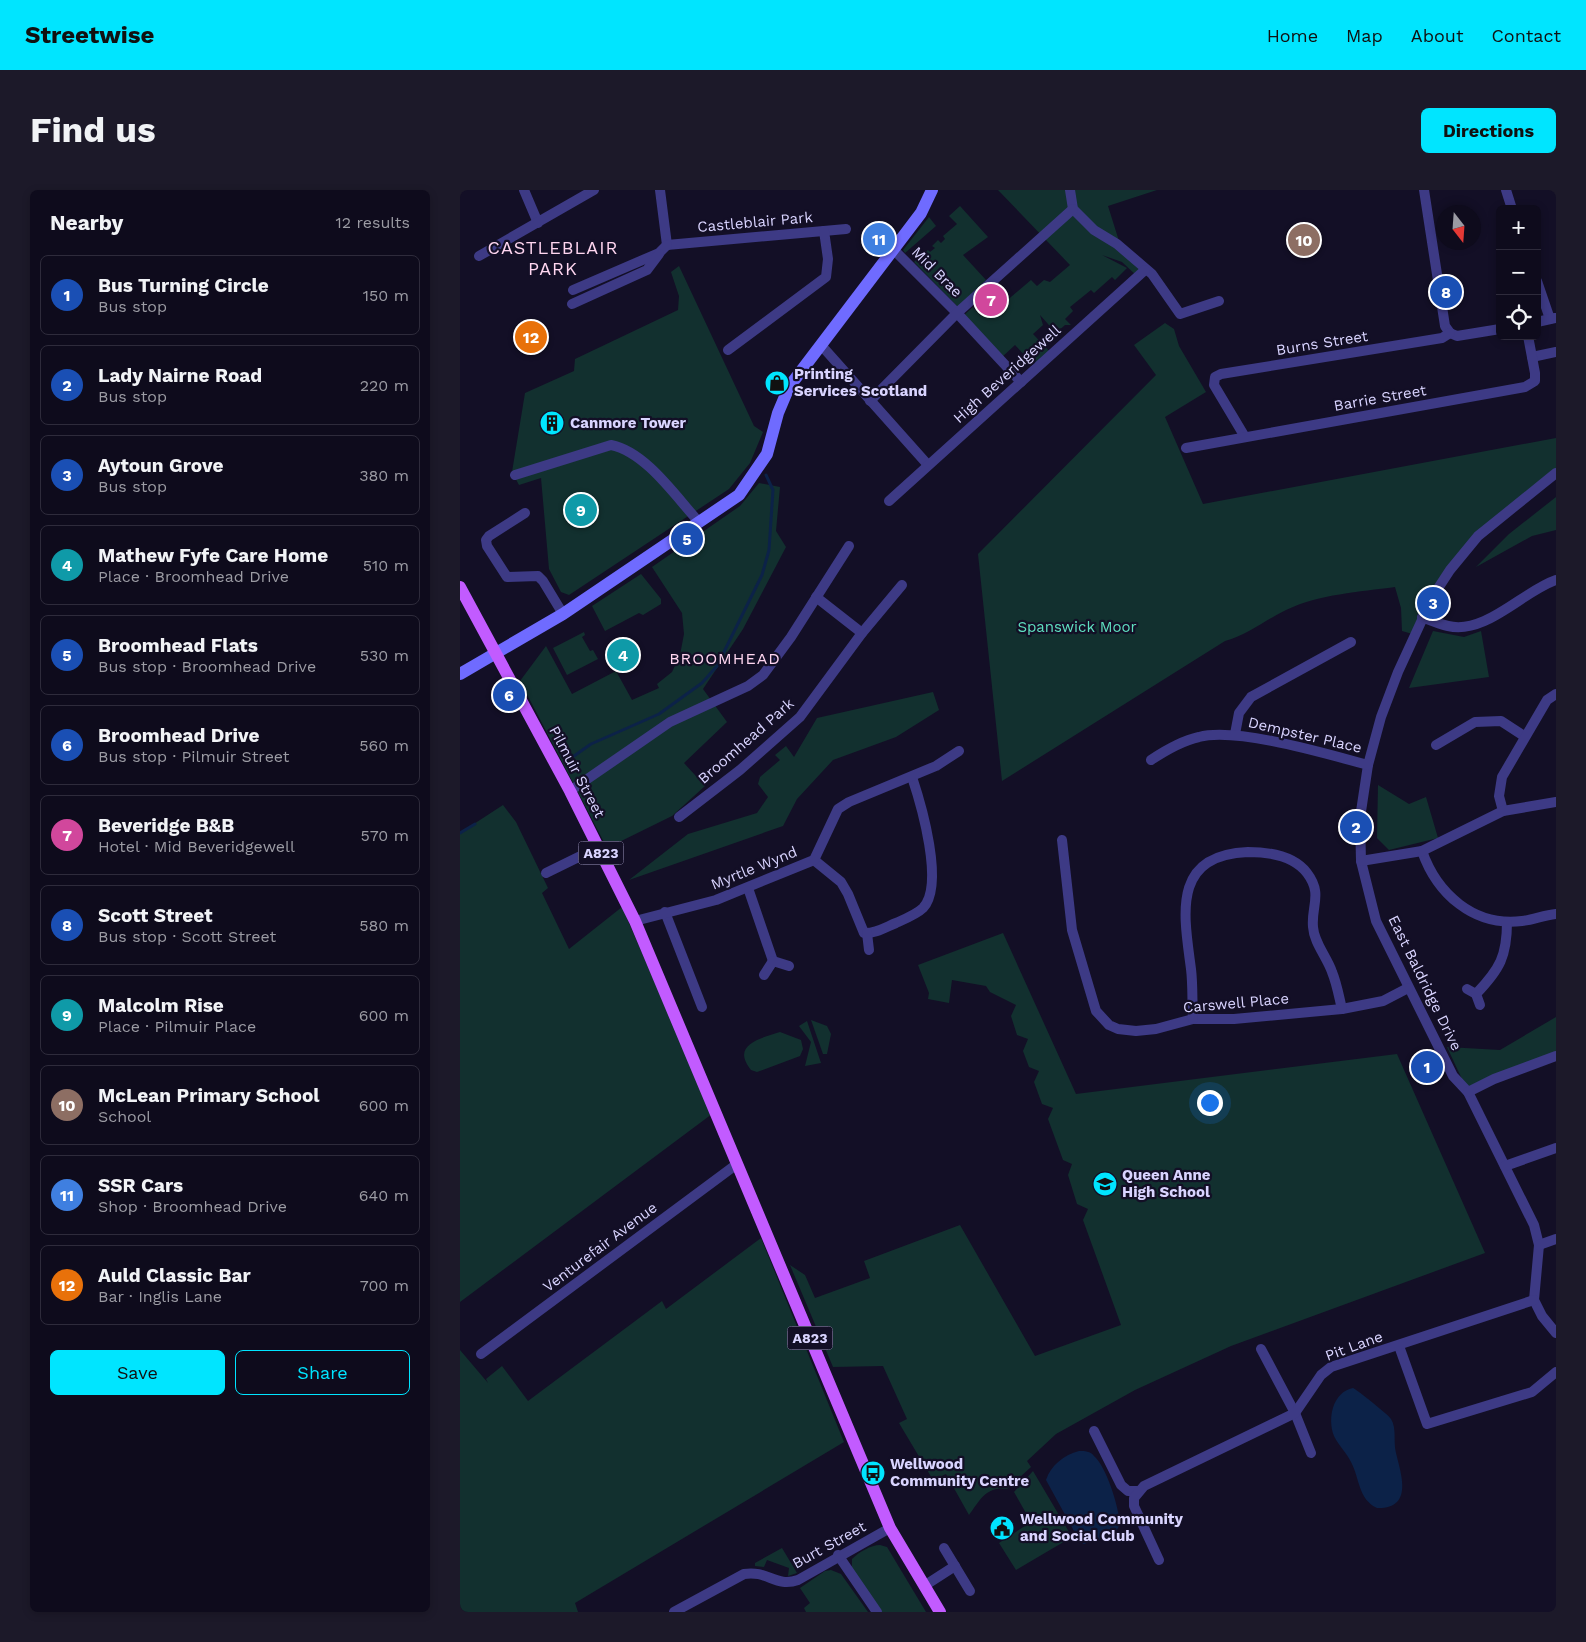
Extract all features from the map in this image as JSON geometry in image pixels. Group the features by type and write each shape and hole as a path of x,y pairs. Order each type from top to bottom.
{"main road":[{"path":"460,674 563,614 739,495 767,454 778,414 789,387 921,213 932,190"},
{"name":"Pilmuir Street","path":"460,587 570,791 635,921 737,1164"},
{"name":"A823","path":"737,1164 890,1528 940,1612"}],"street":[{"path":"524,190 538,223"},
{"path":"479,256 594,190"},
{"path":"572,304 647,270 666,245 660,190"},
{"path":"1070,190 1073,209 1094,230 1116,244 1152,274 1180,314 1219,301"},
{"path":"1424,190 1445,326 1450,333"},
{"path":"1506,190 1511,205"},
{"path":"870,401 957,313 1073,209"},
{"name":"Castleblair Park","path":"666,245 846,229"},
{"path":"728,350 826,277 828,259 824,231"},
{"name":"Mid Brae","path":"894,250 957,313 1021,382"},
{"path":"573,290 659,254"},
{"name":"High Beveridgewell","path":"889,501 1145,270"},
{"path":"1541,290 1553,318"},
{"name":"Burns Street","path":"1245,437 1214,385 1215,377 1221,374 1442,338 1450,333 1457,336 1496,330"},
{"name":"Barrie Street","path":"1186,448 1525,387 1534,381 1529,340"},
{"path":"821,344 928,465"},
{"path":"1532,357 1556,352"},
{"path":"515,475 611,444 634,453 657,475 699,522"},
{"name":"East Baldridge Drive","path":"1534,1300 1539,1245 1534,1225 1468,1092 1453,1076 1376,921 1361,861 1360,818 1368,765 1394,681 1422,617 1450,570 1478,536 1556,473"},
{"path":"525,513 489,536 486,540 487,546 507,577 532,575 543,581 563,614"},
{"path":"570,791 670,722 748,686 763,675 849,546"},
{"path":"1422,617 1449,626 1470,625 1493,617 1556,580"},
{"name":"Broomhead Park","path":"679,817 740,770 800,717 862,633 902,585"},
{"path":"816,598 862,633"},
{"name":"Dempster Place","path":"1235,734 1239,713 1251,697 1351,642"},
{"path":"1503,811 1499,796 1502,777 1524,736 1547,700 1556,694"},
{"path":"1436,745 1476,722 1500,721 1524,736"},
{"name":"Dempster Place","path":"1151,760 1175,745 1200,736 1235,734 1368,765"},
{"name":"Myrtle Wynd","path":"635,921 716,900 814,860 838,809 849,802 936,766 959,751"},
{"path":"814,860 841,882 848,894 860,928 864,933 905,919 924,908 932,892 926,819 912,777"},
{"path":"1361,861 1422,850 1503,811 1556,802"},
{"name":"Carswell Place","path":"1062,840 1072,930 1096,1011 1110,1025 1118,1029 1136,1031 1156,1029 1193,1018 1234,1019 1342,1009 1383,1001 1408,988"},
{"path":"546,873 599,847"},
{"path":"1422,850 1437,882 1461,906 1478,916 1507,922 1556,914"},
{"path":"1193,1018 1191,971 1184,925 1186,893 1195,873 1204,866 1217,859 1242,852 1258,852 1282,857 1296,862 1308,874 1317,899 1312,929 1332,972 1342,1009"},
{"path":"748,888 773,961"},
{"path":"665,912 702,1007"},
{"path":"1480,1006 1472,991 1490,979 1505,956 1507,922"},
{"path":"867,933 869,950"},
{"path":"773,961 789,966"},
{"path":"764,975 773,961"},
{"path":"1468,1092 1494,1078 1556,1056"},
{"path":"1505,1166 1556,1148"},
{"name":"Venturefair Avenue","path":"481,1354 737,1164"},
{"path":"1539,1245 1556,1239"},
{"path":"1534,1300 1542,1316 1556,1332"},
{"name":"Pit Lane","path":"1295,1413 1321,1375 1331,1368 1534,1300"},
{"path":"1399,1346 1427,1424 1532,1392 1556,1372"},
{"path":"1261,1349 1295,1413 1311,1453"},
{"path":"1159,1560 1134,1506 1134,1498 1138,1491 1153,1481 1295,1413"},
{"path":"1094,1431 1121,1485 1128,1491 1138,1491"},
{"name":"Burt Street","path":"674,1612 744,1574 756,1572 780,1582 792,1582 890,1528"},
{"path":"944,1548 970,1591"},
{"path":"838,1555 877,1612"},
{"path":"924,1586 955,1566"}],"green space":[{"path":"998,190 1157,190 1108,206 1119,241 1145,270 1138,277 1122,262 1102,255 1127,268 1115,280 1112,277 1094,293 1091,290 1070,307 1073,311 1065,319 1071,325 1065,325 1056,333 1040,315 1043,325 1033,334 1052,354 1036,368 1015,345 1001,358 963,316 973,307 981,316 992,308 996,312 1003,306 999,301 1002,299 1005,302 1031,280 1037,286 1044,280 1050,282 1070,265"},
{"path":"960,206 988,237 963,255 986,280 958,307 914,262 917,259 919,262 924,258 921,255 935,248 932,246 938,240 941,243 945,239 943,236 957,224 949,216"},
{"path":"929,217 936,226 905,253 903,250"},
{"path":"679,266 754,426 763,432 750,463 729,489 569,595 561,592 549,569 541,478 519,485 512,472 525,393 574,371 575,359 678,310 679,296 671,272"},
{"name":"Spanswick Moor","path":"1165,323 1174,329 1179,346 1206,392 1165,417 1203,504 1556,438 1556,473 1478,536 1450,570 1416,635 1402,631 1401,608 1395,587 1340,594 1312,600 1286,610 1241,635 1225,641 1002,781 978,554 1156,375 1134,345"},
{"path":"759,483 780,487 776,531 786,547 743,629 703,689 727,722 684,763 705,786 672,816 607,848 520,681 546,646 572,694 616,671 632,700 659,688 657,684 672,672 680,655 684,634 682,613 652,567 740,506"},
{"path":"1556,497 1556,530 1532,536 1476,567 1509,534"},
{"path":"641,574 661,599 661,604 643,615 639,613 605,631 592,606"},
{"path":"1433,631 1464,637 1481,631 1489,677 1409,688"},
{"path":"584,632 585,635 582,637 590,651 593,650 598,659 567,675 553,648"},
{"path":"933,692 939,710 896,737 833,760 797,799 783,826 629,880 688,834 757,813 768,797 758,784 760,777 780,760 775,755 786,746 794,757 817,718"},
{"path":"1378,785 1409,804 1426,797 1438,838 1389,850 1377,838"},
{"path":"503,805 516,822 548,888 542,893 569,949 622,907 712,1114 460,1302 460,833"},
{"path":"1003,933 1076,1094 1397,1054 1485,1253 1231,1346 1135,1390 1056,1434 1027,1461 1031,1467 1007,1489 994,1489 984,1495 969,1515 946,1474 933,1480 899,1423 907,1419 883,1366 833,1367 790,1265 805,1275 815,1298 870,1278 864,1261 960,1225 1035,1356 1121,1325 1083,1220 1088,1209 1077,1204 1068,1175 1072,1164 1063,1160 1048,1119 1053,1108 1042,1104 1034,1082 1039,1071 1029,1067 1023,1051 1028,1039 1017,1035 1011,1016 1016,1005 990,992 986,986 952,980 949,1003 928,999 929,993 918,965"},
{"path":"1556,1017 1556,1056 1468,1092 1447,1047 1500,1050"},
{"path":"811,1020 827,1026 831,1034 827,1054 823,1054"},
{"path":"807,1021 821,1063 805,1066 811,1042 799,1026"},
{"path":"780,1032 801,1040 803,1049 800,1056 757,1072 751,1070 745,1061 744,1054 746,1048 757,1040"},
{"path":"761,1238 844,1442 575,1603 578,1612 460,1612 460,1350 488,1383 486,1379 502,1366 528,1401 662,1301 666,1309"},
{"path":"1033,1471 1072,1537 1016,1570 999,1543 1031,1522 1014,1492"},
{"path":"880,1545 887,1547 926,1612 882,1612 852,1568 852,1559 855,1556 862,1551"},
{"path":"782,1548 797,1573 788,1576 789,1568 767,1560 764,1567 755,1566 755,1563"},
{"path":"831,1570 841,1574 868,1612 806,1612 804,1608 810,1603 800,1588 825,1571"}],"water":[{"path":"1353,1388 1385,1413 1393,1423 1395,1449 1402,1480 1402,1489 1401,1497 1389,1507 1377,1508 1366,1499 1351,1462 1334,1436 1331,1421 1333,1407 1336,1400 1346,1390"},
{"path":"1079,1451 1091,1453 1103,1469 1114,1497 1120,1523 1114,1532 1105,1538 1084,1544 1080,1542 1046,1480 1051,1470 1059,1461"}],"waterway":[{"path":"574,756 591,744 659,714 702,683 717,666 762,575 769,550 773,490 766,475"},
{"path":"460,833 475,824"}],"place":[{"name":"SSR Cars","path":"879,239"},
{"name":"McLean Primary School","path":"1304,240"},
{"name":"Scott Street","path":"1446,292"},
{"name":"Beveridge B&B","path":"991,300"},
{"name":"Auld Classic Bar","path":"531,337"},
{"name":"Printing Services Scotland","path":"777,383"},
{"name":"Canmore Tower","path":"552,423"},
{"name":"Malcolm Rise","path":"581,510"},
{"name":"Broomhead Flats","path":"687,539"},
{"name":"Aytoun Grove","path":"1433,603"},
{"name":"Mathew Fyfe Care Home","path":"623,655"},
{"name":"Broomhead Drive","path":"509,695"},
{"name":"Lady Nairne Road","path":"1356,827"},
{"name":"Bus Turning Circle","path":"1427,1067"},
{"name":"Queen Anne High School","path":"1105,1184"},
{"name":"Wellwood Community Centre","path":"873,1473"},
{"name":"Wellwood Community and Social Club","path":"1002,1528"}],"district":[{"name":"CASTLEBLAIR PARK","path":"553,258"},
{"name":"BROOMHEAD","path":"725,658"}]}
